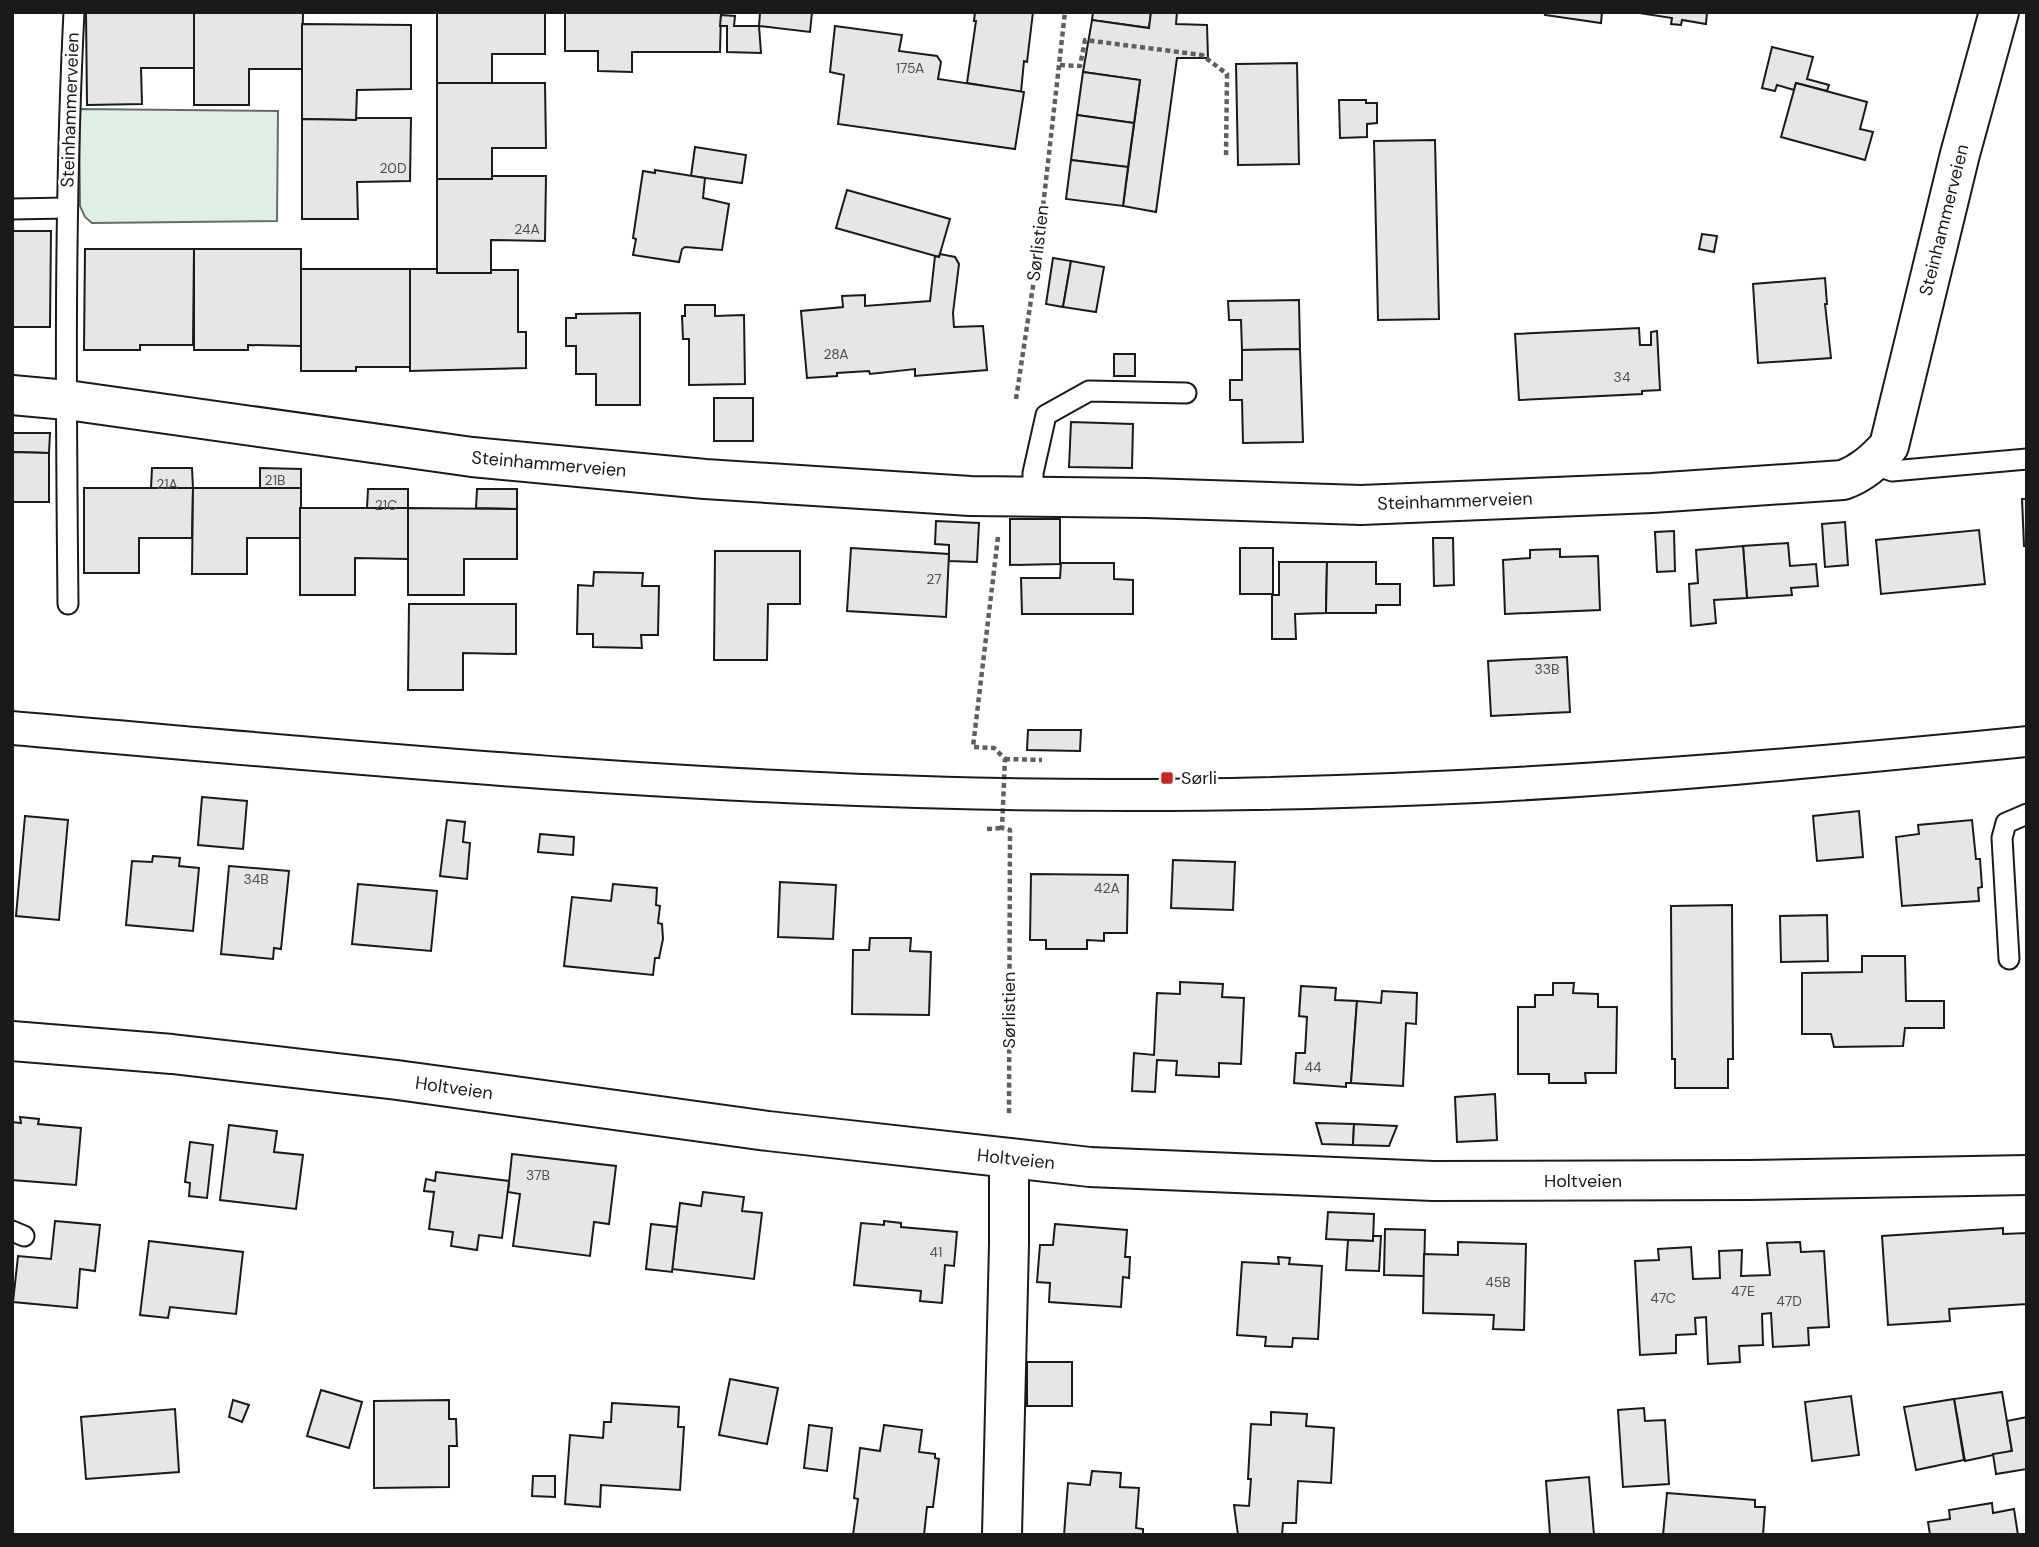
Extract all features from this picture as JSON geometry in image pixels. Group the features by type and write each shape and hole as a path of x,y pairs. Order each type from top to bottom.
{"street":[{"name":"Steinhammerveien","path":"12,395 67,400 472,457 705,479 970,496 1361,505 1625,495 1843,480 1859,474 1889,446 1960,154 1999,12"},
{"name":"Holtveien","path":"12,1041 172,1054 768,1131 1090,1167 1433,1181 2027,1175"},
{"path":"1002,1535 1009,1159"}],"lane":[{"name":"Steinhammerveien","path":"68,604 65,345 74,12"},
{"name":"Steinhammerveien","path":"12,209 67,208"},
{"path":"1033,497 1033,473 1046,415 1089,391 1186,393"},
{"path":"1872,464 1892,471 2027,459"},
{"path":"2009,959 2002,838 2006,823 2027,814"}],"path":[{"name":"Sørlistien","path":"1015,407 1037,260 1065,12"},
{"path":"1060,65 1080,66 1085,40 1202,55 1227,74 1226,158"},
{"path":"999,527 973,747 994,748 1005,758 1042,760"},
{"name":"Sørlistien","path":"1005,758 1002,828 1010,830 1009,1159"},
{"path":"987,829 1002,828"}],"green space":[{"path":"79,109 278,111 277,221 92,223 85,217 80,206"}],"building":[{"path":"86,12 194,12 195,68 141,68 142,104 87,105"},
{"path":"194,12 303,12 302,69 249,69 249,105 194,105"},
{"path":"437,12 545,12 545,54 492,54 492,83 437,83"},
{"path":"565,12 721,13 720,52 632,52 632,72 598,71 598,51 565,51"},
{"path":"812,12 810,32 759,26 760,13"},
{"path":"975,12 1033,12 1021,92 967,83"},
{"path":"1093,12 1151,12 1149,28 1092,20"},
{"path":"1151,12 1177,12 1176,24 1207,25 1208,58 1177,58 1156,212 1123,206 1140,80 1083,72 1092,20 1149,28"},
{"path":"1546,12 1602,12 1601,23 1545,15"},
{"path":"1633,12 1707,12 1706,24 1682,20 1681,25 1671,24 1672,18"},
{"path":"721,15 735,16 734,26 759,26 761,53 727,52 727,26 720,26"},
{"path":"302,24 411,25 411,89 357,90 356,120 302,119"},
{"path":"835,26 902,35 899,51 937,56 941,62 938,79 1024,92 1015,149 838,124 844,75 830,72"},
{"path":"1772,47 1813,57 1807,79 1829,85 1827,91 1796,83 1794,90 1777,85 1775,91 1762,88"},
{"path":"1297,63 1299,164 1238,165 1236,64"},
{"path":"1083,72 1140,80 1134,123 1077,115"},
{"path":"437,83 545,83 546,148 492,148 492,179 437,179"},
{"path":"1796,83 1867,102 1860,129 1873,132 1865,160 1781,137"},
{"path":"1339,100 1366,100 1366,103 1377,103 1377,123 1367,124 1367,137 1340,138"},
{"path":"1077,115 1134,123 1128,167 1071,160"},
{"path":"411,118 410,181 357,182 358,219 302,219 302,119"},
{"path":"1435,140 1439,319 1378,320 1374,141"},
{"path":"695,147 746,155 742,183 691,176"},
{"path":"1071,160 1128,167 1123,206 1066,199"},
{"path":"655,170 705,178 703,198 729,204 722,250 685,247 679,262 633,255 643,171 655,173"},
{"path":"492,176 546,176 545,241 491,240 491,273 437,273 437,179 492,179"},
{"path":"847,190 950,219 939,257 836,228"},
{"path":"12,231 51,231 50,327 12,327"},
{"path":"1702,234 1717,236 1714,252 1699,249"},
{"path":"85,249 194,249 193,345 140,345 140,350 84,350"},
{"path":"194,249 301,249 301,346 248,345 248,350 194,350"},
{"path":"940,254 955,257 959,264 953,313 954,327 983,326 987,370 915,376 915,369 870,374 869,371 807,378 801,311 843,307 842,296 865,295 865,306 930,301 935,256 939,257"},
{"path":"1053,258 1071,261 1063,307 1046,304"},
{"path":"1071,261 1104,267 1096,312 1063,307"},
{"path":"301,269 410,269 410,367 301,371"},
{"path":"410,269 437,269 437,273 518,270 518,332 526,332 526,368 410,371"},
{"path":"1825,278 1831,358 1758,363 1753,284"},
{"path":"1299,300 1300,349 1242,350 1241,320 1229,320 1228,301"},
{"path":"685,305 715,305 715,316 744,315 745,384 689,385 689,339 683,339 682,316 685,316"},
{"path":"640,313 640,405 596,405 596,374 576,374 576,346 566,346 566,318 576,318 576,314"},
{"path":"1639,328 1640,345 1651,345 1651,332 1657,331 1660,390 1642,391 1642,394 1519,400 1515,334"},
{"path":"1300,349 1303,442 1243,443 1242,400 1230,400 1230,380 1242,380 1242,350"},
{"path":"1114,354 1135,354 1135,376 1114,376"},
{"path":"714,398 753,398 753,441 714,441"},
{"path":"1071,422 1133,424 1132,468 1069,467"},
{"path":"12,433 50,433 49,453 12,452"},
{"path":"12,452 49,453 49,502 12,502"},
{"path":"152,468 192,468 193,488 151,488"},
{"path":"260,468 301,469 301,488 260,488"},
{"path":"84,488 193,488 192,538 139,538 139,573 84,573"},
{"path":"193,488 301,488 301,538 247,538 247,574 192,574"},
{"path":"368,489 408,489 408,508 367,508"},
{"path":"477,489 517,489 517,509 476,508"},
{"path":"2022,499 2027,499 2027,546 2024,546"},
{"path":"300,508 408,508 408,559 355,558 355,595 300,595"},
{"path":"408,508 517,509 517,559 464,559 464,595 408,595"},
{"path":"1010,519 1060,519 1060,564 1010,565"},
{"path":"936,521 979,523 977,562 949,561 949,545 935,544"},
{"path":"1845,522 1848,565 1825,567 1822,524"},
{"path":"1979,530 1985,584 1881,594 1876,540"},
{"path":"1674,531 1675,571 1657,572 1655,532"},
{"path":"1433,538 1453,538 1454,585 1434,586"},
{"path":"1788,543 1790,566 1816,564 1818,586 1791,588 1792,595 1747,598 1743,546"},
{"path":"1743,546 1747,598 1714,600 1716,623 1691,626 1689,584 1698,583 1696,550"},
{"path":"851,548 949,554 946,617 847,611"},
{"path":"1240,548 1273,548 1273,594 1240,594"},
{"path":"1560,549 1560,557 1598,556 1600,610 1505,614 1503,560 1530,558 1530,550"},
{"path":"715,551 800,551 800,604 768,604 767,660 714,660"},
{"path":"1279,562 1327,562 1326,613 1295,614 1296,639 1272,639 1272,595 1279,595"},
{"path":"1327,562 1376,562 1376,584 1400,584 1400,605 1376,605 1376,613 1326,613"},
{"path":"1061,563 1114,563 1114,579 1133,580 1133,614 1022,614 1021,578 1060,578"},
{"path":"594,572 643,573 642,586 659,586 658,635 641,635 642,648 593,647 593,634 577,634 578,585 593,586"},
{"path":"409,604 516,604 516,654 463,653 463,690 408,690"},
{"path":"1567,657 1570,712 1491,716 1488,661"},
{"path":"1028,730 1081,730 1080,751 1027,750"},
{"path":"202,797 247,801 243,849 198,845"},
{"path":"1859,811 1863,857 1817,861 1813,816"},
{"path":"25,816 68,820 59,920 16,916"},
{"path":"447,820 465,822 463,842 470,843 467,879 440,876"},
{"path":"1972,820 1976,859 1980,859 1982,887 1978,888 1979,901 1902,906 1896,837 1919,834 1918,825"},
{"path":"540,834 574,837 573,855 538,852"},
{"path":"153,856 180,858 179,866 199,868 193,931 126,925 132,861 152,862"},
{"path":"1173,860 1235,862 1233,910 1171,908"},
{"path":"229,866 289,871 281,949 274,948 273,959 221,954"},
{"path":"1031,874 1128,875 1127,933 1104,933 1104,941 1087,940 1087,949 1046,949 1046,940 1030,940"},
{"path":"780,882 836,885 833,939 778,937"},
{"path":"358,884 437,891 431,951 352,944"},
{"path":"613,884 657,888 656,905 660,906 658,923 662,924 663,939 659,958 655,958 653,975 564,966 572,897 611,901"},
{"path":"1732,905 1733,1059 1728,1059 1728,1088 1675,1088 1675,1059 1672,1059 1671,906"},
{"path":"1827,915 1828,961 1781,962 1780,916"},
{"path":"870,938 911,938 910,951 931,952 929,1015 852,1014 853,950 869,950"},
{"path":"1862,956 1905,956 1906,1001 1944,1001 1944,1028 1905,1028 1903,1046 1834,1047 1831,1034 1802,1034 1802,973 1862,972"},
{"path":"1180,982 1223,984 1222,997 1244,998 1241,1064 1219,1063 1219,1077 1176,1075 1177,1061 1157,1060 1155,1092 1132,1091 1134,1053 1154,1055 1157,993 1180,994"},
{"path":"1553,983 1574,983 1573,993 1598,994 1598,1007 1617,1007 1616,1073 1585,1073 1586,1083 1549,1083 1549,1074 1518,1074 1518,1007 1535,1007 1535,995 1553,995"},
{"path":"1301,986 1336,988 1335,1000 1357,1001 1351,1083 1346,1083 1346,1087 1294,1083 1296,1053 1305,1053 1307,1017 1299,1016"},
{"path":"1382,991 1417,993 1416,1024 1406,1023 1403,1086 1351,1083 1357,1001 1381,1003"},
{"path":"1495,1094 1497,1140 1457,1142 1455,1097"},
{"path":"20,1117 39,1119 38,1124 81,1128 76,1185 12,1180 12,1122 21,1123"},
{"path":"1316,1123 1354,1124 1353,1145 1322,1144"},
{"path":"1354,1124 1397,1126 1389,1146 1353,1145"},
{"path":"229,1125 277,1131 274,1152 303,1155 296,1209 220,1200"},
{"path":"190,1142 213,1145 207,1198 189,1196 190,1183 185,1182"},
{"path":"512,1154 616,1166 609,1224 594,1222 590,1256 513,1246 520,1194 508,1192"},
{"path":"436,1172 509,1181 502,1238 479,1235 477,1250 451,1246 453,1232 429,1229 434,1192 424,1191 426,1179 435,1181"},
{"path":"703,1192 744,1197 742,1211 762,1213 754,1279 672,1269 680,1203 701,1206"},
{"path":"1328,1212 1374,1214 1373,1241 1326,1239"},
{"path":"55,1221 100,1225 95,1271 80,1269 77,1308 13,1302 18,1256 51,1259"},
{"path":"884,1221 901,1223 901,1227 957,1232 954,1266 945,1265 942,1303 920,1301 921,1291 854,1285 861,1223 884,1225"},
{"path":"651,1224 677,1227 672,1272 646,1269"},
{"path":"1055,1224 1127,1230 1125,1257 1130,1257 1129,1278 1123,1277 1121,1307 1049,1302 1050,1283 1037,1282 1040,1245 1053,1245"},
{"path":"2003,1228 2003,1234 2027,1233 2027,1304 1949,1309 1950,1321 1888,1325 1882,1236"},
{"path":"1385,1229 1425,1230 1424,1276 1384,1275"},
{"path":"1373,1236 1381,1236 1379,1271 1346,1270 1348,1240 1373,1241"},
{"path":"149,1241 243,1252 236,1314 170,1307 168,1318 140,1315"},
{"path":"1458,1242 1526,1244 1524,1330 1493,1329 1494,1315 1423,1313 1424,1254 1458,1255"},
{"path":"1800,1242 1801,1252 1824,1251 1829,1327 1808,1328 1809,1345 1773,1347 1771,1313 1762,1314 1763,1345 1739,1346 1740,1362 1708,1364 1706,1317 1695,1318 1696,1334 1676,1335 1676,1353 1640,1355 1635,1261 1659,1260 1658,1249 1691,1247 1693,1279 1720,1278 1719,1251 1742,1250 1741,1276 1770,1275 1767,1243"},
{"path":"1278,1257 1290,1258 1289,1264 1322,1266 1318,1339 1293,1338 1292,1347 1265,1346 1266,1337 1237,1335 1242,1262 1279,1264"},
{"path":"1027,1362 1072,1362 1072,1406 1027,1406"},
{"path":"730,1379 778,1388 767,1444 719,1435"},
{"path":"321,1390 362,1402 349,1448 307,1436"},
{"path":"2002,1392 2012,1451 1965,1461 1954,1399"},
{"path":"1851,1396 1859,1455 1812,1461 1805,1402"},
{"path":"1954,1399 1964,1460 1916,1470 1904,1407"},
{"path":"233,1400 249,1405 242,1422 229,1417"},
{"path":"449,1400 449,1419 456,1419 457,1446 449,1446 449,1487 374,1488 374,1401"},
{"path":"612,1403 679,1407 678,1427 684,1427 680,1490 601,1485 600,1507 565,1504 570,1435 603,1438 604,1422 611,1422"},
{"path":"1644,1408 1645,1421 1665,1420 1669,1484 1623,1487 1618,1410"},
{"path":"175,1409 179,1472 86,1479 81,1417"},
{"path":"1271,1412 1307,1414 1306,1426 1334,1428 1331,1483 1298,1481 1296,1523 1283,1523 1282,1535 1238,1535 1234,1505 1249,1506 1251,1424 1271,1425"},
{"path":"2027,1417 2027,1469 1996,1474 1993,1454 2012,1451 2007,1421"},
{"path":"809,1425 832,1428 827,1471 804,1468"},
{"path":"884,1425 922,1430 919,1452 935,1454 935,1458 939,1459 933,1507 927,1507 924,1535 853,1535 860,1448 880,1451"},
{"path":"1092,1471 1121,1473 1120,1487 1139,1488 1136,1528 1143,1529 1143,1535 1064,1535 1068,1483 1090,1485"},
{"path":"533,1476 555,1476 555,1497 532,1496"},
{"path":"1589,1477 1594,1535 1550,1535 1546,1481"},
{"path":"1667,1493 1755,1500 1755,1507 1765,1507 1763,1535 1663,1535"},
{"path":"1992,1503 1993,1513 2014,1509 2018,1535 1930,1535 1928,1522 1950,1519 1949,1510"}],"tram line":[{"path":"12,711 632,762 880,775 1132,779 1516,767 1772,749 2027,726"},
{"path":"12,745 632,795 880,807 1057,811 1270,810 1580,797 1729,786 2027,757"}],"place":[{"name":"Sørli","path":"1167,778"}]}
